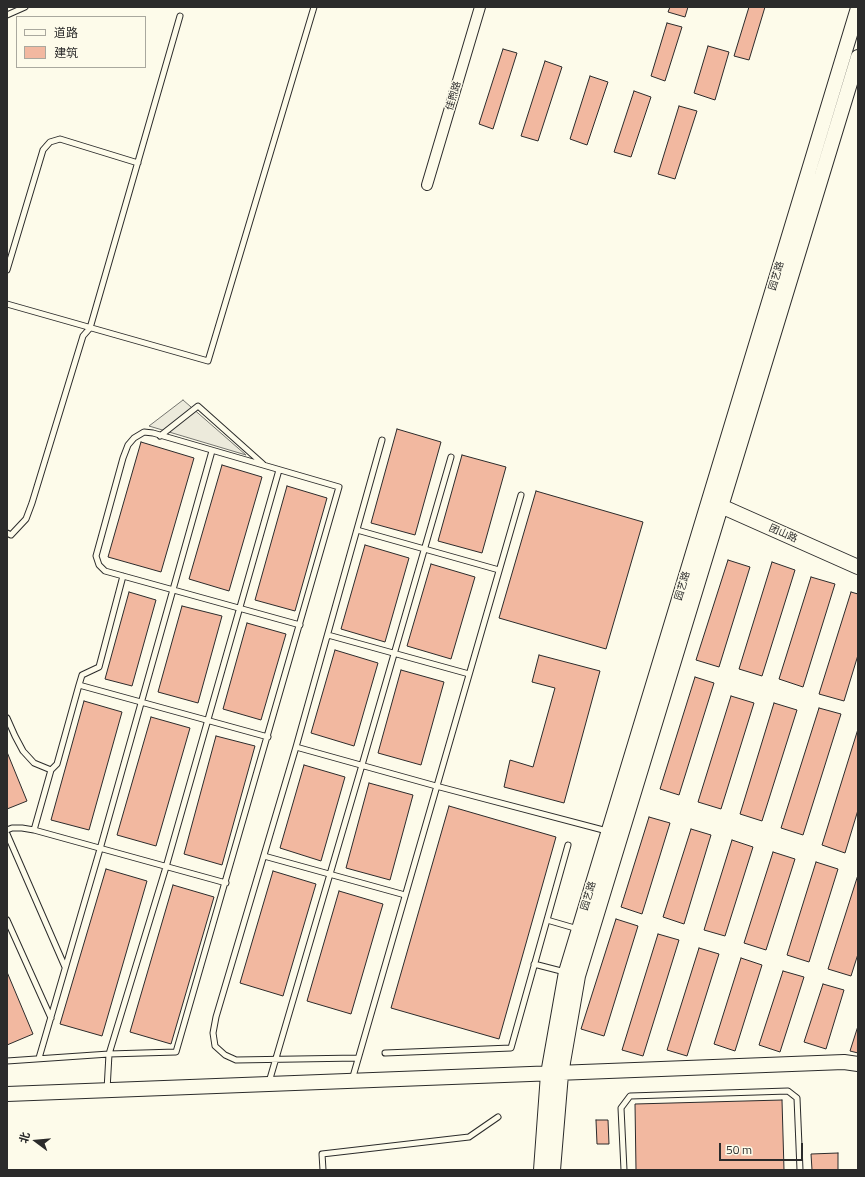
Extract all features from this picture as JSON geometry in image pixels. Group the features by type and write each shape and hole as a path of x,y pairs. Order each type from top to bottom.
{"street":[{"name":"佳煦路","path":"427,185 480,7"},
{"name":"园艺路","path":"540,1170 555,1074 566,972 858,8"},
{"name":"园艺路","path":"553,1170 555,1074 578,976 858,57"},
{"name":"团山路","path":"709,500 858,567"},
{"path":"7,1094 844,1062 858,1064"}],"lane":[{"path":"7,15 25,7"},
{"path":"7,304 208,361 314,7"},
{"path":"7,533 11,535 26,520 32,503 83,336 90,328 180,16"},
{"path":"7,270 43,150 50,142 60,139 138,163"},
{"path":"160,436 198,406 265,466"},
{"path":"7,1061 109,1054 176,1052 226,883 300,625 339,487 144,432 134,438 128,446 123,458 96,556 98,565 105,571 300,625"},
{"path":"358,1058 236,1060 224,1054 215,1046 213,1033 216,1016 296,747 382,440"},
{"path":"39,1058 100,849 212,451"},
{"path":"268,1085 451,457"},
{"path":"107,1091 109,1054 166,867 279,470"},
{"path":"352,1082 521,495"},
{"path":"357,530 499,570"},
{"path":"34,830 51,770 57,764 82,675 99,667 123,576"},
{"path":"328,635 469,674"},
{"path":"79,685 268,737"},
{"path":"7,718 24,751 34,763 51,770"},
{"path":"296,747 608,832"},
{"path":"7,830 12,828 22,828 34,830 226,883"},
{"path":"7,834 65,967"},
{"path":"385,1054 511,1048 568,845"},
{"path":"264,856 405,895"},
{"path":"7,920 51,1018"},
{"path":"547,920 578,929"},
{"path":"534,964 566,972"},
{"path":"624,1170 621,1108 630,1096 788,1091 797,1098 800,1170"},
{"path":"323,1170 322,1154 469,1138 498,1117"}],"shaded area":[{"path":"183,400 246,455 149,426"}],"building":[{"path":"670,7 688,7 685,17 668,12"},
{"path":"749,7 765,7 749,60 734,56"},
{"path":"667,23 682,27 665,81 651,76"},
{"path":"708,46 729,52 715,100 694,93"},
{"path":"503,49 517,53 493,129 479,124"},
{"path":"545,61 562,67 538,141 521,136"},
{"path":"590,76 608,82 587,145 570,139"},
{"path":"634,91 651,97 631,157 614,152"},
{"path":"679,106 697,111 675,179 658,174"},
{"path":"397,429 441,442 415,535 371,523"},
{"path":"141,442 194,458 161,572 108,557"},
{"path":"462,455 506,467 482,553 438,541"},
{"path":"222,465 262,477 229,591 189,579"},
{"path":"287,486 327,498 295,611 255,600"},
{"path":"536,491 643,522 606,649 499,618"},
{"path":"365,545 409,558 385,642 341,629"},
{"path":"728,560 750,567 719,667 696,660"},
{"path":"772,562 795,570 762,676 739,669"},
{"path":"431,564 475,577 451,659 407,646"},
{"path":"811,577 835,584 803,687 779,679"},
{"path":"129,592 156,600 132,686 105,679"},
{"path":"851,592 858,594 858,655 844,701 819,694"},
{"path":"182,606 222,616 198,703 158,692"},
{"path":"247,623 286,634 261,720 223,709"},
{"path":"335,650 378,663 354,746 311,733"},
{"path":"539,655 600,671 564,803 504,787 510,760 533,767 555,688 532,682"},
{"path":"401,670 444,682 421,765 378,753"},
{"path":"695,677 714,683 679,795 660,789"},
{"path":"731,696 754,703 721,809 698,802"},
{"path":"84,701 122,712 89,830 51,820"},
{"path":"774,703 797,710 762,821 740,814"},
{"path":"819,708 841,714 803,835 781,828"},
{"path":"151,717 190,728 156,846 117,835"},
{"path":"858,729 858,810 845,853 822,845"},
{"path":"216,736 255,746 222,865 184,854"},
{"path":"7,752 27,801 7,809"},
{"path":"304,765 345,777 321,861 280,848"},
{"path":"369,783 413,795 390,880 346,868"},
{"path":"449,806 556,837 499,1039 391,1008"},
{"path":"649,817 670,823 642,914 621,907"},
{"path":"691,829 711,835 684,924 663,917"},
{"path":"732,840 753,847 725,936 704,930"},
{"path":"773,852 795,859 766,950 744,943"},
{"path":"816,862 838,869 809,962 787,955"},
{"path":"106,869 147,881 102,1036 60,1024"},
{"path":"273,871 316,884 283,996 240,983"},
{"path":"857,878 858,954 851,976 828,969"},
{"path":"173,885 214,897 171,1044 130,1032"},
{"path":"339,891 383,904 351,1014 307,1001"},
{"path":"616,919 638,926 604,1036 581,1029"},
{"path":"658,934 679,940 643,1056 622,1050"},
{"path":"699,948 719,954 687,1056 667,1050"},
{"path":"741,958 762,965 735,1051 714,1044"},
{"path":"783,971 804,977 780,1052 759,1045"},
{"path":"7,972 33,1034 7,1045"},
{"path":"823,984 844,990 826,1049 804,1042"},
{"path":"858,1026 858,1053 850,1051"},
{"path":"782,1100 784,1170 636,1170 635,1104"},
{"path":"596,1120 608,1120 609,1144 597,1144"},
{"path":"838,1153 838,1170 812,1170 811,1154"}]}
